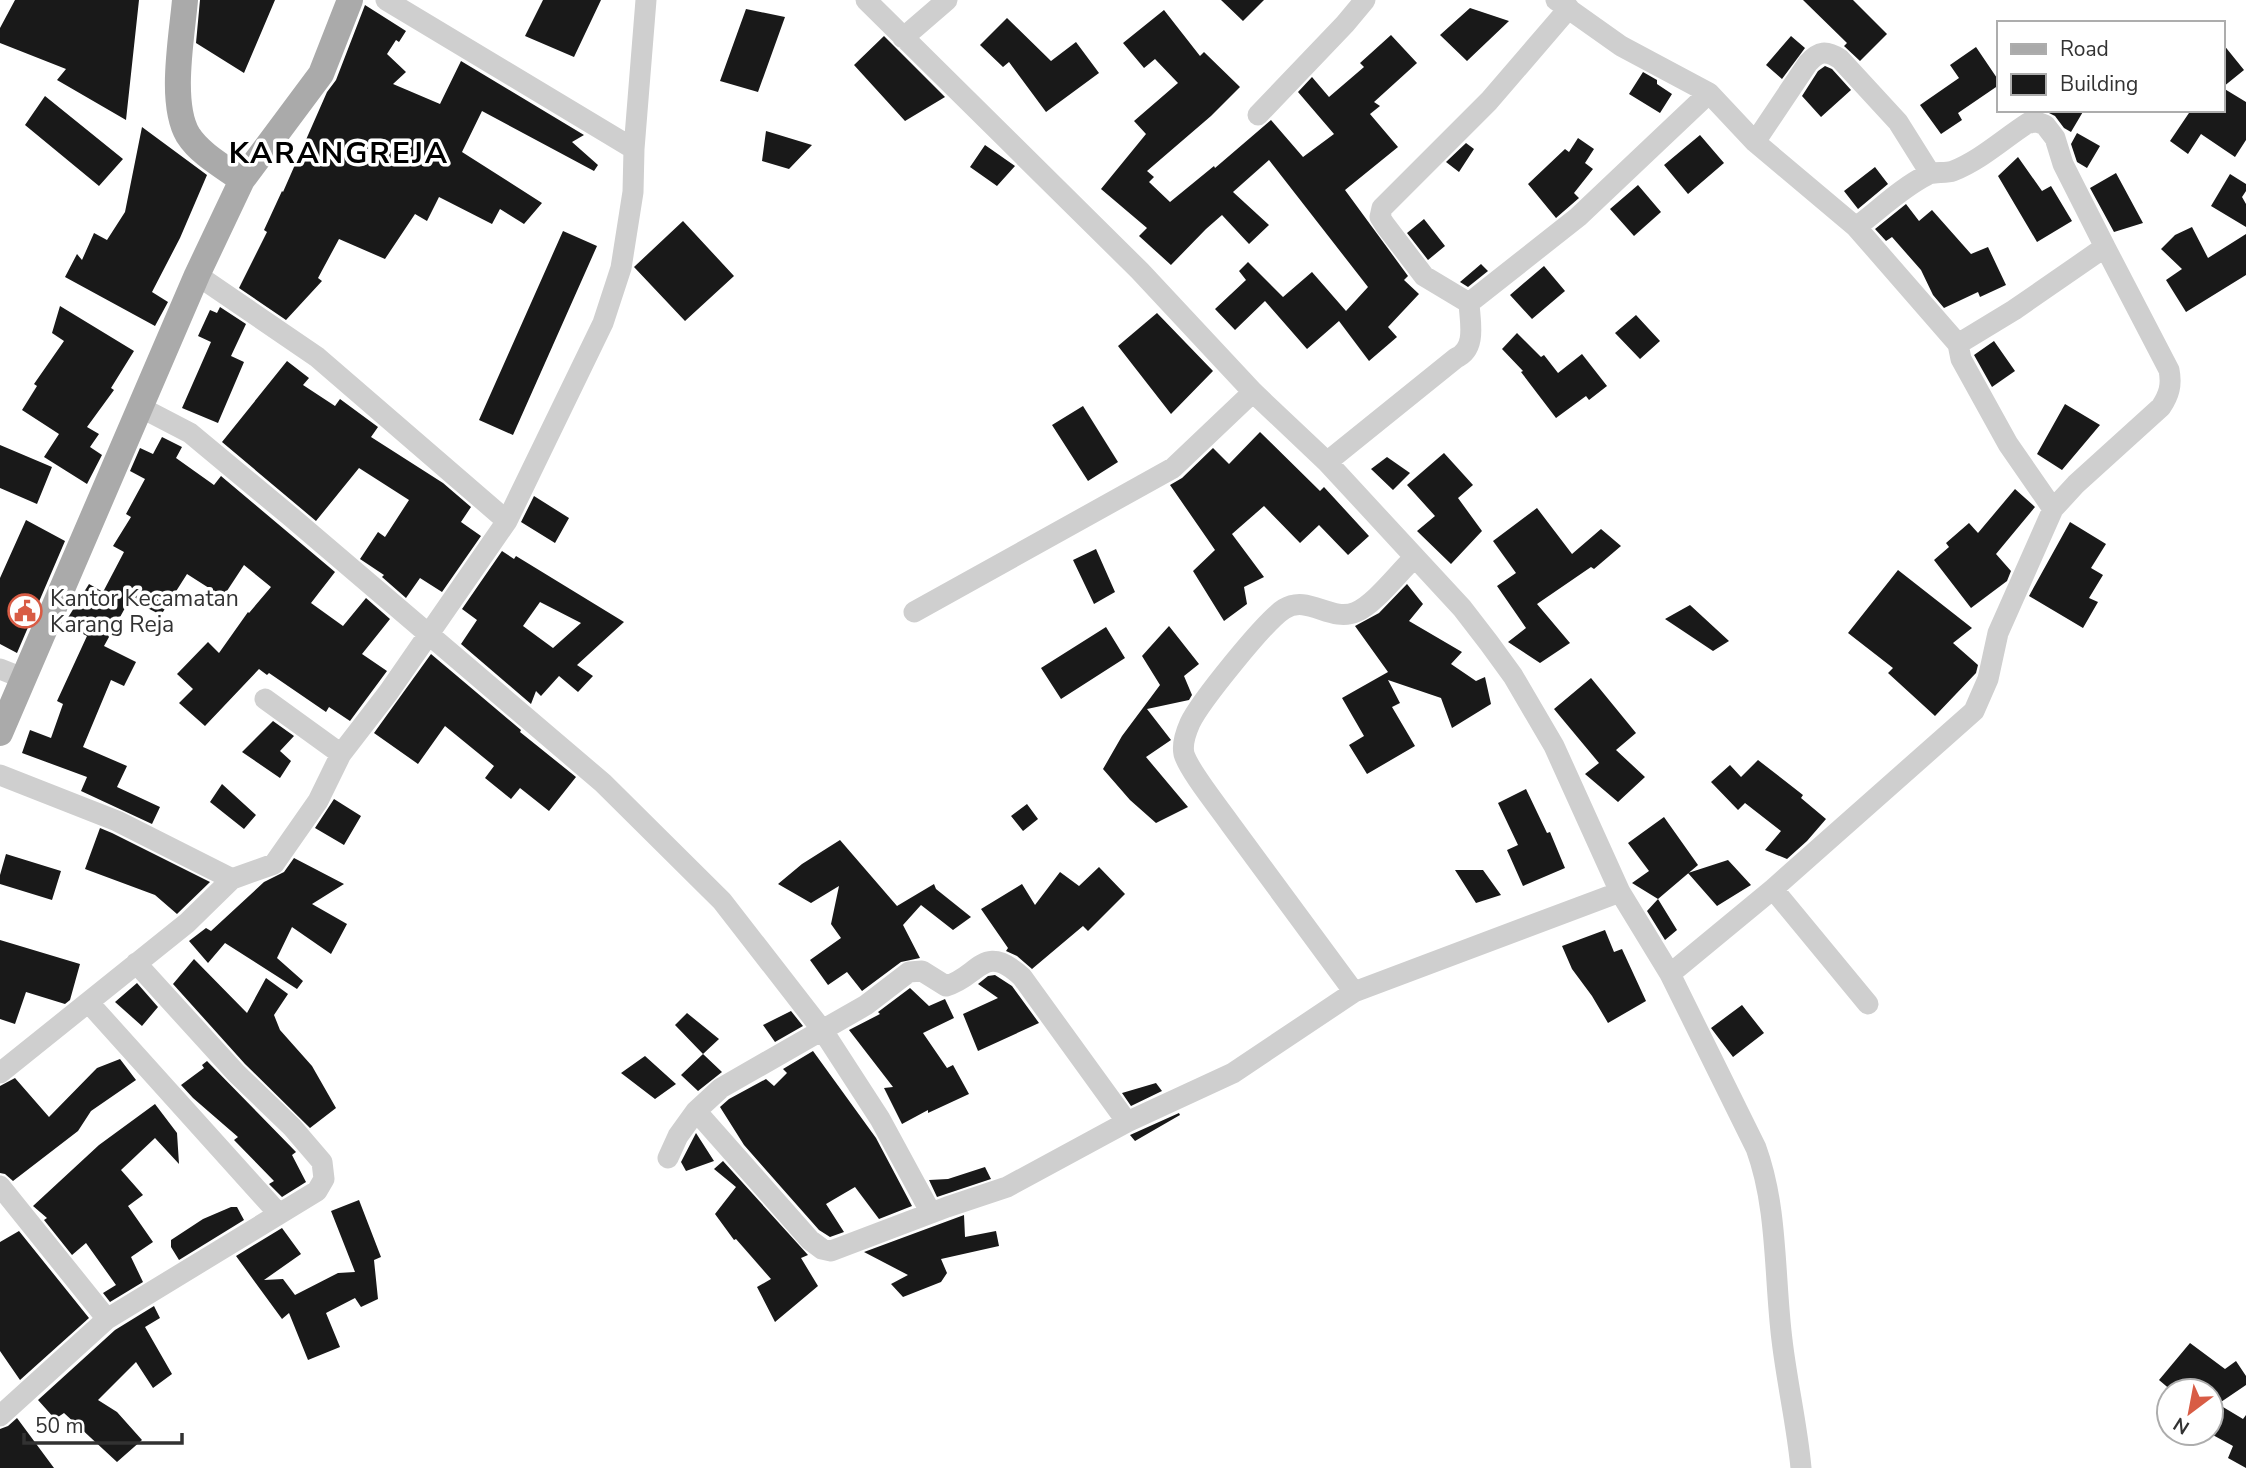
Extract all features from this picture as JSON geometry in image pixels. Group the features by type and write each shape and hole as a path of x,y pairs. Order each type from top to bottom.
{"main road":[{"path":"184,0 178,93 181,117 187,134 198,147 242,180"},
{"path":"0,733 197,275 242,180 321,74 351,0"}],"street":[{"path":"386,0 634,149"},
{"path":"0,1073 187,923 232,879 274,864 318,801 341,754 507,521 603,323 615,290 628,231 633,192 646,0"},
{"path":"866,0 1140,271 1253,392 1327,462 1462,608 1513,676 1554,746 1620,892 1670,974 1756,1148 1770,1198 1782,1341 1801,1468"},
{"path":"903,38 947,0"},
{"path":"1258,115 1365,0"},
{"path":"1469,303 1424,276 1385,225 1380,213 1386,201 1489,101 1562,4 1621,46 1709,93 1755,142 1856,227 1958,344 1961,359 2008,444 2053,509"},
{"path":"1755,142 1808,63 1821,52 1840,59 1898,122 1930,173"},
{"path":"1469,303 1578,217 1709,93"},
{"path":"1670,974 1773,890 1975,711 1988,679 1998,633 2053,509 2076,484 2161,407 2170,388 2169,370 2164,359 2063,164 2055,138 2045,125 2028,123 1970,163 1941,174 1930,173 1904,189 1856,227"},
{"path":"1958,344 2014,310 2105,247"},
{"path":"197,275 317,357 507,521"},
{"path":"1327,462 1466,351 1471,338 1469,303"},
{"path":"914,612 1173,468 1253,392"},
{"path":"141,407 190,433 429,634 603,783 722,901 823,1031 880,1119 931,1213"},
{"path":"1354,992 1207,792 1184,755 1184,744 1190,724 1202,705 1283,609 1296,604 1342,615 1354,613 1365,607 1414,558"},
{"path":"0,669 24,679"},
{"path":"265,699 341,754"},
{"path":"0,775 117,821 232,879"},
{"path":"1773,890 1868,1004"},
{"path":"696,1111 810,1240 822,1249 831,1251 1007,1187 1127,1122 1233,1073 1354,992 1620,892"},
{"path":"668,1158 678,1136 696,1111 721,1088 866,1005 909,972 922,971 946,986 980,964 996,962 1006,965 1022,978 1127,1122"},
{"path":"0,1416 107,1319 317,1191 324,1179 321,1162 292,1127 236,1073 136,963"},
{"path":"89,1003 279,1214"},
{"path":"0,1186 107,1319"}],"building":[{"path":"15,0 139,0 126,120 57,80 66,69 0,43 0,28"},
{"path":"200,0 275,0 244,73 196,43"},
{"path":"543,0 601,0 574,57 525,36"},
{"path":"1221,0 1264,0 1243,21"},
{"path":"1803,0 1853,0 1887,34 1860,61 1844,46 1847,43"},
{"path":"365,5 406,31 387,54 406,72 393,84 440,104 461,61 584,135 572,142 598,165 594,171 482,111 462,152 542,203 524,224 500,209 492,224 439,197 427,221 415,214 385,259 339,239 318,278 322,281 286,320 239,288 267,232 264,230 327,92 336,80"},
{"path":"1470,8 1509,21 1467,61 1440,35"},
{"path":"746,9 785,17 758,92 720,81"},
{"path":"1164,10 1200,56 1204,52 1240,87 1147,171 1154,177 1149,182 1170,202 1271,120 1303,157 1334,134 1298,92 1312,77 1329,97 1364,67 1360,63 1391,35 1417,63 1374,102 1380,106 1370,114 1398,147 1345,190 1408,276 1404,280 1419,294 1388,327 1397,337 1369,361 1339,321 1307,349 1265,301 1235,330 1215,309 1246,280 1239,271 1248,262 1283,297 1312,272 1346,311 1368,287 1269,160 1233,192 1269,225 1249,244 1222,215 1171,265 1139,236 1147,228 1101,189 1146,134 1134,121 1178,83 1155,59 1144,68 1123,43"},
{"path":"1007,18 1051,61 1076,42 1099,73 1046,112 1009,62 1003,67 980,45"},
{"path":"884,36 945,97 905,121 854,65"},
{"path":"1791,36 1805,48 1782,79 1766,65"},
{"path":"2225,46 2244,70 2225,85"},
{"path":"1976,47 1997,78 1997,86 1958,113 1962,120 1941,134 1920,105 1959,78 1950,65"},
{"path":"1825,66 1832,69 1851,90 1821,117 1802,96 1818,71"},
{"path":"1643,72 1672,94 1660,113 1629,94"},
{"path":"2225,89 2246,102 2246,140 2235,157 2201,134 2188,154 2170,141 2190,112 2225,112"},
{"path":"45,96 123,159 99,186 25,125"},
{"path":"2047,112 2083,112 2071,132 2064,128 2055,116"},
{"path":"142,127 207,175 180,238 152,292 168,302 155,326 65,277 77,254 82,260 94,233 107,240 125,212"},
{"path":"766,131 812,145 789,169 762,161"},
{"path":"2077,133 2100,146 2087,168 2077,162 2071,144"},
{"path":"1700,135 1724,163 1688,194 1664,165"},
{"path":"1578,138 1594,149 1585,163 1593,169 1574,193 1579,198 1556,218 1528,184 1565,149 1569,152"},
{"path":"1466,143 1474,149 1459,172 1446,162"},
{"path":"985,145 1015,166 997,186 970,167"},
{"path":"2018,157 2042,191 2051,186 2072,221 2037,242 1998,176"},
{"path":"1875,167 1888,184 1858,209 1844,191"},
{"path":"2116,173 2143,223 2114,232 2090,188"},
{"path":"2230,174 2246,184 2242,197 2246,204 2246,227 2211,206"},
{"path":"1638,185 1661,212 1634,236 1610,209"},
{"path":"1906,204 1919,221 1932,210 1971,254 1988,247 2006,285 1980,297 1978,292 1944,308 1933,295 1921,270 1892,237 1886,241 1875,229"},
{"path":"1424,219 1445,246 1428,260 1407,233"},
{"path":"683,221 734,276 685,321 634,267"},
{"path":"2192,227 2208,258 2246,234 2246,275 2186,312 2166,280 2182,269 2161,249 2175,235"},
{"path":"563,231 597,246 513,435 479,420"},
{"path":"1481,264 1488,271 1468,287 1460,282"},
{"path":"1544,266 1565,291 1532,319 1510,295"},
{"path":"60,306 134,351 111,388 114,390 87,427 99,434 90,447 102,455 87,484 44,457 59,434 22,410 37,386 34,384 64,341 52,333"},
{"path":"220,307 246,324 231,356 244,362 218,423 182,408 211,342 198,336 210,310 217,313"},
{"path":"1157,313 1213,371 1171,414 1118,346"},
{"path":"1636,315 1660,341 1640,359 1615,333"},
{"path":"1517,333 1541,357 1544,355 1558,373 1582,354 1607,386 1589,400 1586,396 1556,418 1521,372 1523,371 1502,349"},
{"path":"1994,341 2015,371 1992,387 1974,355"},
{"path":"287,361 309,378 303,385 335,406 340,399 378,427 371,437 443,483 471,507 461,522 481,536 442,592 420,578 406,598 382,577 384,575 360,559 378,532 385,537 409,500 359,468 316,521 222,442"},
{"path":"2065,404 2100,425 2062,470 2037,454"},
{"path":"1083,406 1118,462 1088,481 1052,425"},
{"path":"1260,432 1320,491 1324,487 1369,536 1348,555 1319,525 1300,543 1264,506 1232,534 1264,577 1244,587 1247,604 1224,621 1193,571 1215,550 1170,485 1182,478 1213,448 1229,464"},
{"path":"162,437 182,447 176,458 214,485 221,476 335,572 311,603 343,626 366,598 390,619 362,654 387,671 350,721 329,707 326,712 259,669 205,726 179,703 193,689 177,674 208,642 219,653 248,612 271,587 244,565 223,597 187,574 161,615 130,599 104,646 136,662 124,686 111,680 83,747 127,766 117,787 160,807 152,824 81,791 87,777 22,753 30,730 51,738 63,704 57,701 87,636 64,624 89,584 103,592 124,552 113,546 131,517 126,514 145,479 130,471 140,448 153,454"},
{"path":"0,445 52,467 37,504 0,488"},
{"path":"1444,453 1473,485 1458,498 1482,531 1451,564 1417,531 1435,516 1407,485"},
{"path":"1387,457 1410,473 1393,490 1371,469"},
{"path":"2015,489 2035,507 1996,554 2011,571 2007,581 1971,608 1934,560 1949,547 1946,543 1969,523 1978,533"},
{"path":"534,496 569,518 555,543 521,522"},
{"path":"1537,508 1572,554 1601,529 1621,546 1594,569 1591,567 1537,604 1570,643 1540,663 1508,642 1526,628 1497,586 1516,573 1493,541"},
{"name":"Kantor Kecamatan Karang Reja","path":"26,520 65,541 17,653 0,644 0,578"},
{"path":"2070,522 2106,544 2091,568 2103,575 2089,598 2098,602 2083,628 2029,596"},
{"path":"1096,549 1115,592 1094,604 1073,560"},
{"path":"502,551 514,559 516,556 624,622 577,665 593,676 578,692 559,676 541,696 536,691 531,704 461,644 477,620 462,609","holes":["540,602 581,623 553,648 523,626"]},
{"path":"1898,570 1972,628 1953,643 1978,665 1976,673 1935,716 1888,673 1893,668 1848,633"},
{"path":"1407,584 1423,604 1409,621 1462,652 1451,664 1476,681 1485,677 1491,704 1452,728 1441,698 1388,680 1400,703 1392,707 1415,746 1367,774 1349,745 1364,736 1342,698 1388,672 1355,626 1379,613"},
{"path":"1690,605 1729,641 1713,651 1665,619"},
{"path":"1169,626 1199,664 1184,676 1192,695 1189,700 1147,709 1171,740 1146,757 1188,807 1156,823 1130,800 1103,769 1122,736 1160,685 1142,656"},
{"path":"1106,627 1125,658 1061,699 1041,668"},
{"path":"431,654 576,777 549,811 520,788 511,799 485,778 494,766 445,726 418,764 374,733"},
{"path":"1591,678 1636,733 1616,750 1645,777 1618,802 1585,774 1599,763 1554,709"},
{"path":"273,721 294,736 280,751 291,761 280,778 242,752"},
{"path":"1758,760 1803,795 1801,798 1826,819 1787,859 1765,850 1781,831 1745,803 1738,810 1711,782 1730,765 1741,777"},
{"path":"222,784 256,815 244,829 210,802"},
{"path":"1526,789 1547,833 1550,832 1565,868 1523,886 1507,850 1518,845 1498,803"},
{"path":"334,799 361,816 344,845 315,828"},
{"path":"1027,804 1038,819 1023,831 1011,816"},
{"path":"1664,817 1698,865 1658,899 1632,883 1649,871 1628,843"},
{"path":"100,828 210,882 177,914 155,895 85,869"},
{"path":"840,840 897,906 934,884 936,889 971,917 953,930 921,905 903,925 920,958 901,962 862,991 847,972 828,985 810,960 841,938 831,924 839,886 811,903 778,884 802,864"},
{"path":"6,854 61,871 52,900 0,884"},
{"path":"294,858 344,884 312,904 347,924 331,954 292,927 277,958 303,981 297,989 225,943 208,963 189,941 206,928 211,931 264,882 284,872"},
{"path":"1728,860 1751,885 1717,906 1688,873"},
{"path":"1099,867 1125,894 1088,931 1083,926 1032,969 1017,956 1006,951 1008,948 981,909 1022,884 1035,905 1060,872 1079,886"},
{"path":"1455,870 1483,870 1501,895 1476,903"},
{"path":"1658,899 1677,930 1665,940 1647,911"},
{"path":"1605,930 1614,952 1622,949 1646,1001 1608,1023 1572,969 1562,946"},
{"path":"0,940 80,964 70,1000 65,1004 26,992 15,1024 0,1019"},
{"path":"194,959 247,1013 266,978 288,994 274,1015 280,1030 312,1066 336,1108 310,1128 245,1064 173,984"},
{"path":"995,975 1012,986 1039,1023 978,1051 963,1014 998,998 978,984 988,976"},
{"path":"137,983 158,1007 142,1026 115,1002"},
{"path":"910,988 929,1006 945,999 954,1018 923,1033 947,1068 953,1065 969,1094 928,1113 928,1110 902,1124 884,1088 893,1087 849,1030 880,1014 878,1012"},
{"path":"1742,1005 1764,1033 1733,1057 1711,1028"},
{"path":"791,1011 803,1026 775,1042 763,1025"},
{"path":"687,1013 719,1039 703,1054 675,1025"},
{"path":"813,1051 876,1138 912,1206 879,1219 855,1187 826,1204 844,1232 830,1237 819,1230 744,1145 720,1107 729,1099 766,1079 774,1086 787,1073 783,1069"},
{"path":"703,1054 722,1072 698,1091 681,1075"},
{"path":"645,1056 676,1084 655,1099 621,1073"},
{"path":"120,1059 136,1080 91,1111 78,1131 13,1181 0,1173 0,1086 15,1078 49,1117 97,1068"},
{"path":"207,1061 296,1152 292,1155 306,1182 282,1197 269,1184 274,1181 234,1140 238,1137 181,1085 204,1068 202,1065"},
{"path":"1156,1083 1162,1091 1131,1106 1122,1093"},
{"path":"155,1104 177,1133 179,1164 155,1138 121,1170 143,1195 128,1206 153,1242 131,1257 143,1282 110,1302 103,1293 116,1285 86,1243 72,1255 44,1220 47,1218 33,1206 99,1145"},
{"path":"1179,1113 1180,1115 1135,1141 1130,1135"},
{"path":"696,1133 714,1161 686,1171 681,1162"},
{"path":"723,1161 808,1255 801,1258 818,1286 775,1322 757,1287 771,1279 736,1239 734,1240 715,1214 736,1187 714,1169"},
{"path":"985,1167 991,1179 937,1197 929,1180 948,1179"},
{"path":"359,1200 381,1257 374,1260 378,1299 361,1307 355,1298 326,1313 340,1347 308,1360 289,1313 282,1319 236,1256 282,1228 301,1254 264,1280 283,1279 295,1295 338,1273 355,1272 331,1211"},
{"path":"237,1207 244,1220 179,1260 171,1247 171,1240 203,1219"},
{"path":"964,1215 965,1237 996,1231 999,1246 941,1259 947,1273 941,1282 903,1297 891,1284 908,1275 864,1252"},
{"path":"19,1231 89,1318 20,1380 0,1351 0,1242"},
{"path":"154,1306 160,1318 145,1327 172,1374 153,1388 136,1362 98,1400 117,1412 142,1440 117,1462 64,1413 55,1419 38,1400 115,1330"},
{"path":"2190,1343 2225,1369 2236,1361 2246,1376 2246,1385 2225,1399 2225,1377 2162,1377"},
{"path":"2225,1408 2243,1419 2246,1415 2246,1468 2228,1458 2233,1446 2225,1442"},
{"path":"17,1418 54,1468 0,1468 0,1429"}],"place":[{"name":"Kantor Kecamatan Karang Reja","path":"25,611"}],"district":[{"name":"KARANGREJA","path":"339,153"}]}
